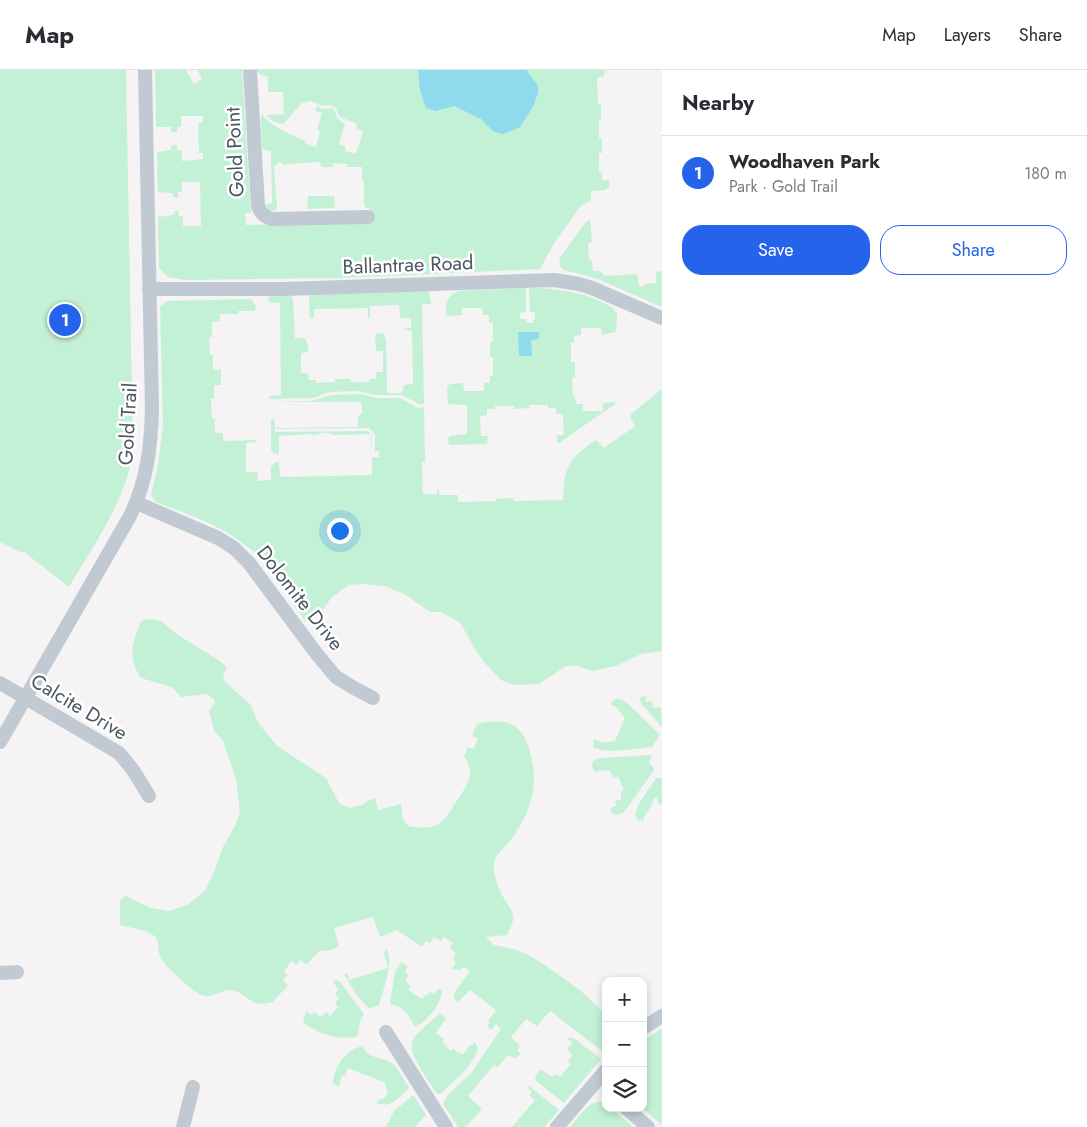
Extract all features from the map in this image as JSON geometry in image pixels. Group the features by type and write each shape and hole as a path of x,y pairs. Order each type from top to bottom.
{"street":[{"name":"Gold Trail","path":"0,742 120,534 136,503 149,461 151,438 145,70"},
{"name":"Gold Point","path":"250,70 258,206 260,212 272,218 368,216"},
{"name":"Ballantrae Road","path":"149,289 284,290 554,280 592,288 662,318"},
{"name":"Dolomite Drive","path":"136,503 218,538 234,548 250,563 316,653 336,677 373,698"},
{"name":"Calcite Drive","path":"0,683 119,753 133,770 149,796"},
{"path":"0,973 17,972"},
{"path":"647,1025 662,1016"},
{"path":"386,1032 446,1127"},
{"path":"557,1127 601,1086"},
{"path":"183,1127 193,1087"},
{"path":"631,1112 648,1127"}],"green space":[{"path":"0,70 126,70 133,453 129,471 116,506 69,587 24,552 20,552 0,542"},
{"path":"155,70 186,70 194,84 202,79 198,71 200,70 242,70 251,213 245,213 246,225 370,222 370,209 364,205 362,167 347,167 347,164 333,163 333,167 322,167 319,162 283,165 279,162 274,167 277,207 275,210 268,211 266,205 272,203 271,151 262,148 261,115 282,130 316,147 320,131 317,130 322,113 315,111 317,106 322,109 333,108 338,119 345,124 339,144 346,147 345,151 356,154 363,132 357,128 356,130 357,124 340,117 335,107 329,105 322,106 311,101 302,103 283,124 269,119 266,115 284,114 283,92 268,92 268,77 261,75 256,70 605,70 604,76 597,78 598,104 601,104 599,138 602,139 602,153 599,153 599,172 602,173 602,180 609,180 609,187 605,190 591,191 591,201 579,208 554,243 540,269 342,278 185,280 168,277 159,268 158,217 174,215 174,212 178,210 179,216 183,216 183,226 201,226 200,182 182,182 182,192 178,192 178,198 174,197 172,193 158,192 157,152 171,150 171,145 177,145 177,150 182,150 182,161 203,159 203,153 199,153 198,123 203,122 203,116 181,116 181,127 177,127 177,132 171,132 171,127 156,127"},
{"path":"308,196 334,196 335,208 307,209"},
{"path":"590,219 592,242 588,244 589,260 592,261 593,271 601,271 605,276 636,274 639,286 642,287 647,284 656,283 656,272 662,271 662,307 598,279 564,270 561,267 559,262 561,256"},
{"path":"526,288 526,312 520,313 520,319 526,319 526,323 533,323 533,319 535,319 535,312 530,312 529,288 551,289 584,295 614,309 617,314 616,332 602,335 601,328 581,328 581,335 574,336 574,343 571,343 571,362 575,362 575,377 572,378 573,396 575,396 576,404 583,404 583,411 603,411 603,403 615,402 615,404 559,443 557,442 557,435 564,435 563,414 556,414 556,408 548,408 548,405 529,405 529,408 514,409 514,406 495,406 495,409 487,409 487,415 480,416 481,436 488,436 487,444 449,445 448,438 450,436 467,434 467,405 448,404 447,387 450,384 463,383 464,391 484,391 484,383 490,383 490,376 493,376 493,357 490,357 490,342 493,341 493,323 489,322 489,315 483,315 482,308 462,308 462,315 448,316 446,314 446,306 448,300 452,294 460,291"},
{"path":"423,290 429,292 431,304 422,304 424,404 419,404 401,395 375,395 358,391 330,392 313,398 269,399 270,396 281,395 280,303 269,302 270,296 291,295 293,299 295,338 305,338 308,346 308,352 301,353 301,373 308,373 309,380 316,380 316,383 335,382 335,379 350,379 350,382 369,382 369,379 376,379 376,372 383,372 383,351 376,351 375,335 377,333 384,334 386,340 387,393 402,393 404,385 413,384 412,331 401,329 411,328 411,318 400,318 399,305 370,306 370,318 368,317 368,308 314,309 314,317 310,319 309,298 311,295"},
{"path":"251,299 256,307 255,311 238,311 238,314 220,314 220,321 212,322 212,337 209,337 210,355 213,355 213,370 221,370 221,385 214,385 214,399 211,399 212,418 215,419 215,433 223,433 223,441 257,440 256,442 246,443 246,472 257,472 258,481 271,480 271,467 275,462 279,462 280,476 287,477 372,475 372,457 379,457 379,451 375,451 375,434 369,428 275,429 275,432 368,431 371,434 333,435 320,433 316,435 279,436 279,454 275,454 271,450 271,419 274,419 275,428 358,427 358,416 362,413 361,402 269,402 312,401 331,395 361,394 375,398 400,398 418,408 424,407 425,462 422,462 423,494 437,494 438,487 440,495 458,495 458,502 496,501 496,499 513,498 513,501 563,500 565,479 573,459 596,440 604,448 635,426 630,417 631,414 662,389 662,651 641,654 616,666 592,671 578,666 566,666 539,684 514,685 501,680 485,663 461,624 440,612 430,612 406,595 385,586 349,585 332,597 313,619 305,621 269,568 252,550 227,532 213,525 156,502 151,495 158,465 163,426 160,306 168,301"},
{"path":"149,619 161,621 178,635 221,662 227,668 223,674 225,682 250,704 259,724 277,746 326,778 339,803 350,808 362,805 375,798 378,810 401,804 403,819 408,826 422,828 433,826 442,821 450,812 469,780 470,769 464,756 468,747 473,749 478,739 472,736 477,724 500,721 513,725 518,729 527,743 531,757 534,782 532,795 524,819 509,842 498,854 494,867 498,886 511,909 513,920 507,935 486,937 494,945 514,949 529,955 581,991 602,1011 602,1051 550,1011 537,1026 526,1019 511,1037 520,1046 517,1050 521,1054 515,1058 508,1055 497,1068 494,1065 468,1096 482,1109 466,1127 458,1127 443,1104 447,1096 472,1072 501,1029 496,1024 491,1030 487,1026 490,1022 488,1021 496,1010 470,990 458,1002 454,998 454,993 470,971 464,967 460,970 452,969 456,962 453,959 456,953 450,948 453,943 444,937 441,941 434,937 430,943 426,941 422,947 397,930 380,937 373,917 334,928 339,946 332,950 319,951 306,965 301,960 296,965 292,961 284,971 287,975 283,980 288,985 273,1002 260,1004 255,1003 241,993 231,990 211,996 198,993 179,978 162,960 157,940 153,935 142,930 120,925 120,900 126,896 151,908 169,911 187,905 205,891 240,812 236,779 223,741 214,731 209,710 214,705 215,700 207,694 181,697 172,687 141,678 132,657 132,650 141,621"},
{"path":"645,695 646,702 652,701 653,708 661,707 662,727 641,703 640,698"},
{"path":"616,698 626,702 660,735 652,747 605,751 593,747 594,739 603,743 615,741 625,718 616,707 610,704"},
{"path":"651,755 651,760 649,761 654,770 624,812 618,815 613,814 610,809 616,806 615,801 621,799 621,792 624,790 618,776 614,778 610,771 601,770 595,772 592,766 593,761 600,758"},
{"path":"656,778 662,778 662,805 658,803 657,798 654,798 643,821 638,820 635,815 638,805"},
{"path":"386,948 389,968 385,984 379,1005 369,1009 356,994 344,974 347,973 349,980 388,968 384,954"},
{"path":"401,962 408,966 405,972 409,975 405,981 411,986 408,990 422,999 430,991 434,994 439,988 442,991 433,1011 416,1027 405,1012 399,1007 390,1004 395,972"},
{"path":"336,980 340,982 364,1014 360,1021 358,1035 355,1037 334,1037 315,1030 303,1022 307,1011 311,1015 314,1012 321,1017 326,1012 330,1016 338,1007 335,1003 339,998 335,994 338,989 333,982"},
{"path":"441,1014 446,1018 436,1033 444,1039 442,1042 446,1047 451,1051 453,1048 456,1052 463,1054 475,1042 478,1048 476,1055 462,1073 440,1094 437,1094 416,1060 412,1046 417,1034"},
{"path":"662,1028 662,1125 647,1112 647,1038"},
{"path":"570,1037 601,1059 564,1103 535,1080 540,1069 552,1077 556,1074 560,1077 571,1064 568,1061 573,1055 567,1050 573,1042 567,1039"},
{"path":"362,1046 372,1056 392,1063 409,1088 391,1104 376,1103 380,1099 385,1098 388,1091 385,1086 386,1083 348,1068 345,1076 342,1075 339,1087 333,1083 338,1065 351,1051"},
{"path":"529,1086 559,1110 544,1127 512,1127 535,1100 529,1095 532,1092 528,1088"},
{"path":"414,1096 426,1115 415,1127 386,1127 394,1111"},
{"path":"602,1102 602,1112 616,1112 633,1127 570,1127 589,1105"}],"water":[{"path":"418,70 527,70 538,86 538,93 533,107 520,127 504,134 494,132 481,119 454,106 436,111 426,108 420,90"},
{"path":"518,332 539,332 539,339 531,340 532,356 519,356"}],"place":[{"name":"Woodhaven Park","path":"65,320"}]}
